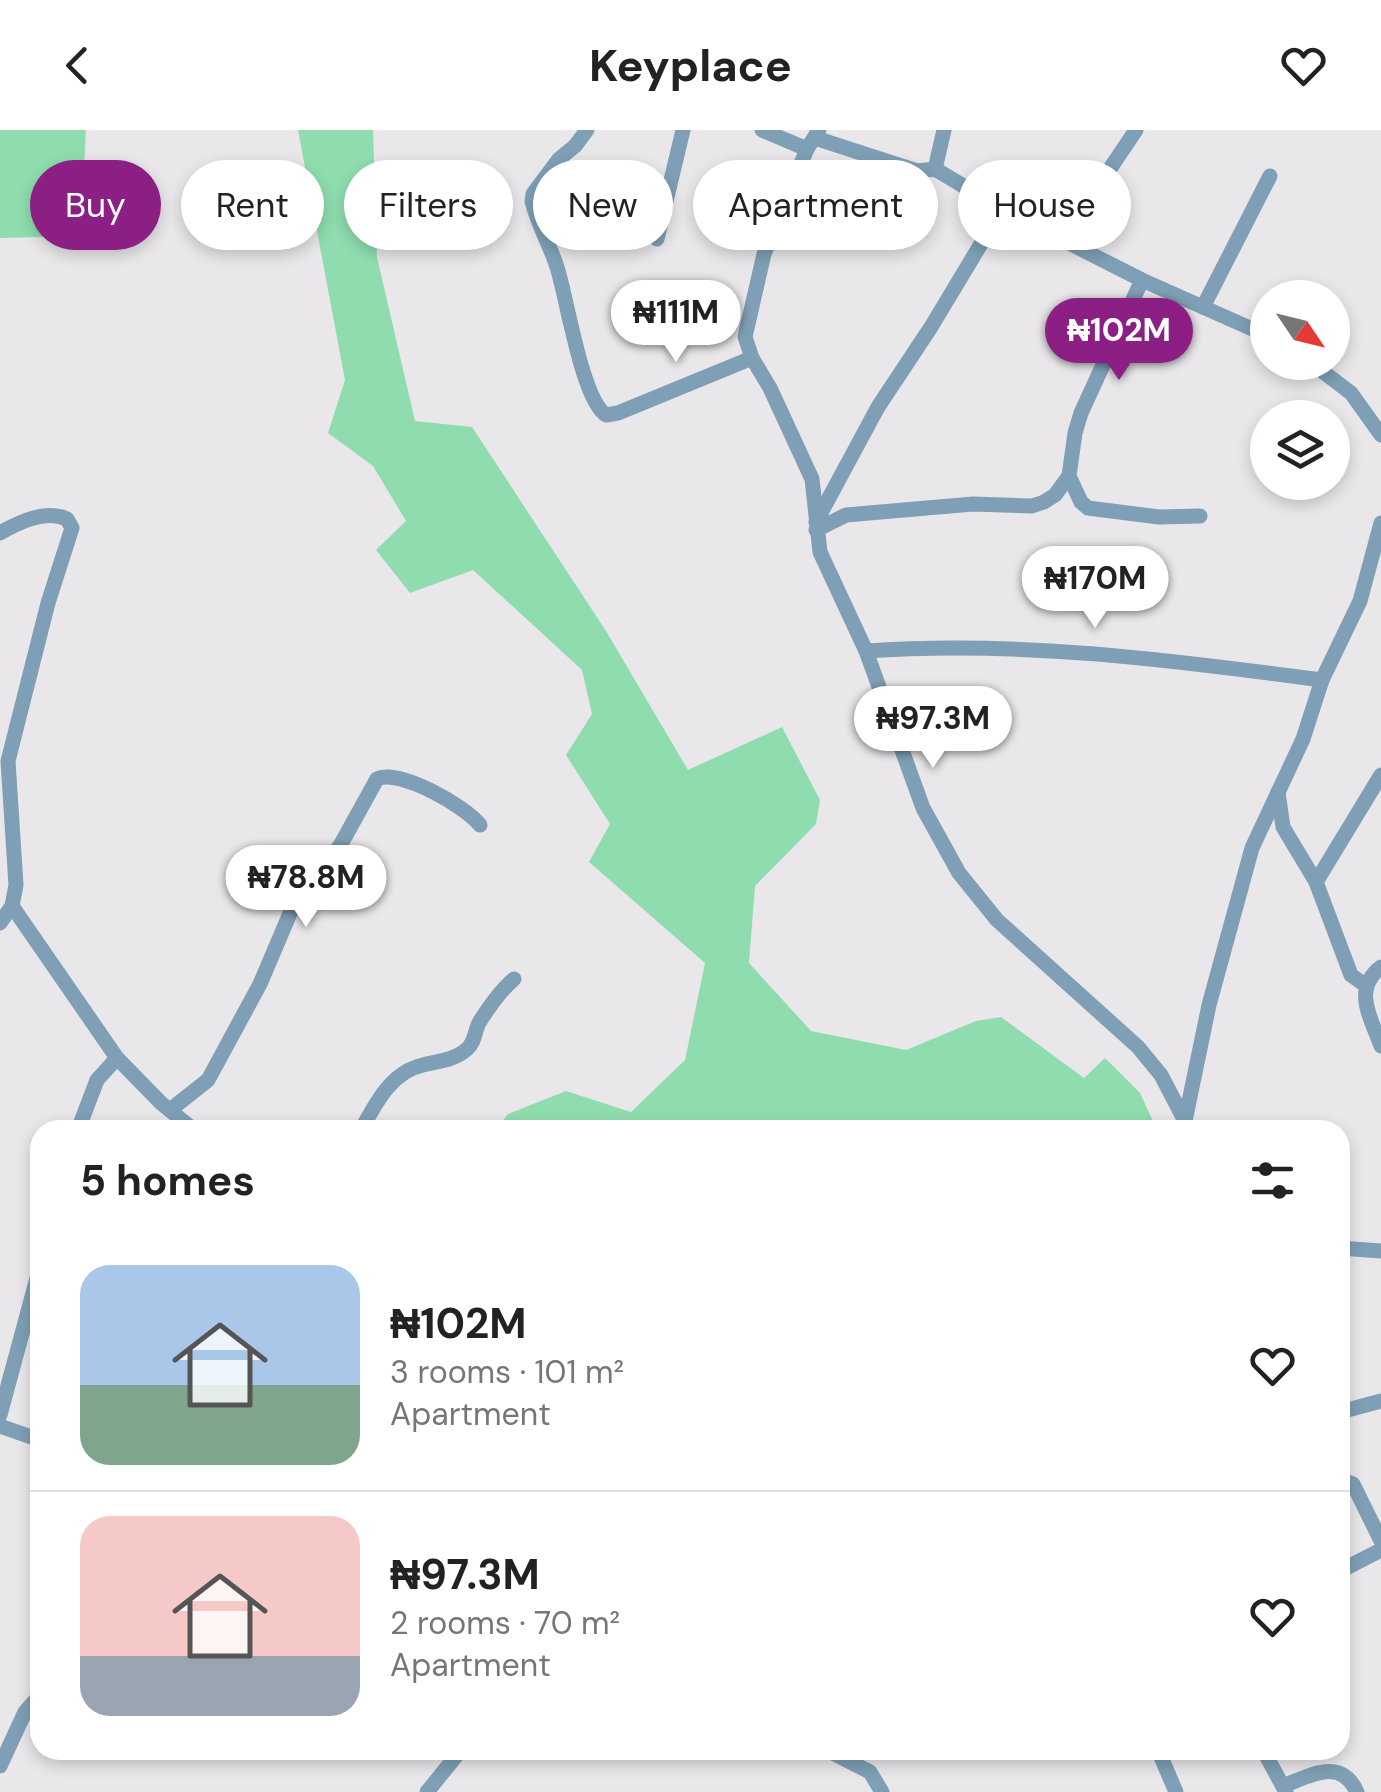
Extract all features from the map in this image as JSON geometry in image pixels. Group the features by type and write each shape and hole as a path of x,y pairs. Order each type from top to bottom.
{"street":[{"path":"587,130 580,141 558,158 532,200 556,264 579,357 598,409 611,415 752,358"},
{"path":"673,172 683,130"},
{"path":"762,130 814,139 883,160"},
{"path":"937,160 944,130"},
{"path":"1116,160 1136,130"},
{"path":"814,139 764,254 745,328 752,358 812,479 816,526 827,574 866,652 923,808 960,873 997,920 1138,1048 1161,1075 1183,1120"},
{"path":"1203,307 1270,176"},
{"path":"816,526 878,407 977,250"},
{"path":"1082,250 1250,328"},
{"path":"1142,280 1081,413 1070,476 1081,502 1088,508 1200,516"},
{"path":"1334,380 1351,393 1381,434"},
{"path":"816,526 846,516 973,504 1032,506 1055,495 1070,476"},
{"path":"0,533 39,516 54,514 67,518 72,528 48,603 8,761 16,885 12,906 0,924"},
{"path":"1186,1120 1209,1005 1252,848 1303,738 1322,680 1360,601 1381,522"},
{"path":"866,652 928,647 1075,650 1322,680"},
{"path":"1316,882 1381,775"},
{"path":"170,1110 208,1080 260,984 290,911 341,844 377,779 392,776 426,788 468,813 480,825"},
{"path":"1278,789 1283,827 1316,882 1350,975 1364,985"},
{"path":"1260,830 1283,827"},
{"path":"12,906 118,1058 182,1120"},
{"path":"1381,967 1364,985 1363,995 1381,1046"},
{"path":"367,1120 397,1076 419,1066 449,1060 470,1047 481,1019 499,993 514,980"},
{"path":"82,1120 98,1080 118,1058"},
{"path":"1350,1249 1381,1251"},
{"path":"0,1415 30,1304"},
{"path":"1350,1409 1381,1401"},
{"path":"0,1426 30,1436"},
{"path":"1350,1483 1381,1541"},
{"path":"1350,1566 1381,1550"},
{"path":"0,1766 30,1707"},
{"path":"427,1792 453,1760"},
{"path":"847,1760 876,1777 882,1792"},
{"path":"1162,1760 1176,1792"},
{"path":"1269,1760 1285,1789 1320,1771 1333,1770 1343,1772 1357,1792"}],"green space":[{"path":"0,130 86,130 84,160 30,160 30,237 0,238"},
{"path":"298,130 373,130 374,160 344,160 344,250 377,250 415,421 472,427 606,631 688,770 782,727 820,800 816,824 755,886 749,963 811,1031 906,1050 976,1021 1001,1017 1084,1078 1105,1058 1140,1093 1152,1120 503,1120 508,1114 566,1091 631,1112 685,1060 705,963 589,862 610,824 566,755 592,714 582,670 473,570 410,593 376,550 406,521 373,466 328,433 345,380 321,250 324,250 324,160 304,160"}]}
